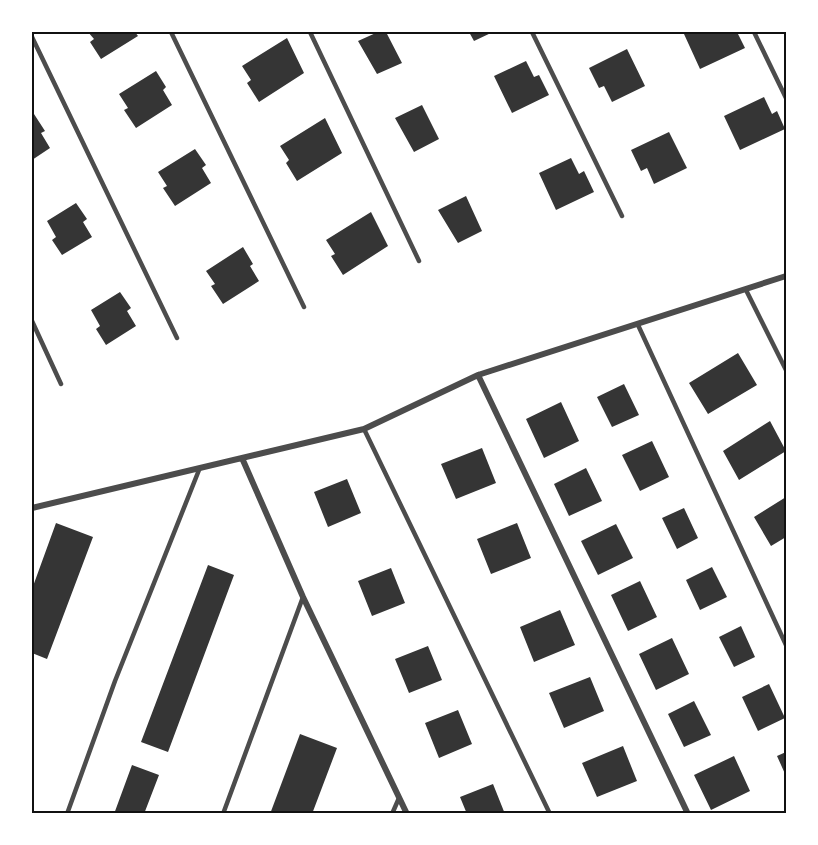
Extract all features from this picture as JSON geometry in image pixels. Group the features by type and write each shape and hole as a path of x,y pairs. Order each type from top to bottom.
{"street":[{"path":"32,508 364,429 478,375 786,276"},
{"path":"478,375 688,813"},
{"path":"242,458 303,597 407,813"}],"lane":[{"path":"171,32 304,307"},
{"path":"310,32 419,261"},
{"path":"532,32 622,216"},
{"path":"754,32 786,98"},
{"path":"32,37 177,338"},
{"path":"746,290 786,370"},
{"path":"32,321 61,384"},
{"path":"638,325 786,645"},
{"path":"364,429 550,813"},
{"path":"67,813 115,681 199,470"},
{"path":"223,813 303,597"},
{"path":"392,813 399,798"}],"building":[{"path":"88,32 135,32 138,36 101,59 90,42 94,39"},
{"path":"378,32 386,32 402,63 377,74 358,41"},
{"path":"469,32 493,32 474,41"},
{"path":"737,32 745,48 700,69 684,34"},
{"path":"287,38 304,73 259,102 247,83 251,80 242,66"},
{"path":"627,49 645,86 612,102 604,86 599,88 589,68"},
{"path":"526,61 534,77 539,75 549,95 512,113 494,76"},
{"path":"156,71 166,87 163,90 172,105 136,128 124,110 128,108 119,94"},
{"path":"764,97 772,114 777,111 785,129 740,150 724,116"},
{"path":"422,105 439,139 414,152 395,118"},
{"path":"34,114 45,131 41,133 50,148 32,160 32,116"},
{"path":"325,118 342,153 297,181 286,163 289,160 280,146"},
{"path":"669,132 687,168 654,184 647,168 641,171 631,150"},
{"path":"195,149 206,165 202,168 211,183 175,206 163,188 167,186 158,172"},
{"path":"571,158 579,174 584,171 594,192 556,210 539,173"},
{"path":"466,196 482,231 458,243 438,210"},
{"path":"76,203 87,219 83,222 92,237 62,255 52,240 56,237 47,221"},
{"path":"371,212 388,246 343,275 331,256 335,254 326,240"},
{"path":"243,247 253,264 250,266 259,281 223,304 211,286 215,284 206,271"},
{"path":"120,292 131,308 127,311 136,326 106,345 96,329 100,326 91,310"},
{"path":"738,353 757,385 708,414 689,383"},
{"path":"624,384 639,415 612,427 597,397"},
{"path":"561,402 579,441 544,458 526,419"},
{"path":"770,421 786,451 739,480 723,451"},
{"path":"652,441 669,477 640,491 622,455"},
{"path":"482,448 496,483 456,499 441,464"},
{"path":"586,468 602,501 569,516 554,484"},
{"path":"347,479 361,513 328,527 314,492"},
{"path":"786,497 786,537 771,546 754,517"},
{"path":"684,508 698,538 677,549 662,518"},
{"path":"56,523 93,537 47,659 32,653 32,589"},
{"path":"517,523 531,558 491,574 477,539"},
{"path":"616,524 633,558 598,575 581,541"},
{"path":"208,565 234,575 168,752 141,742"},
{"path":"712,567 727,597 700,610 686,580"},
{"path":"391,568 405,603 372,616 358,581"},
{"path":"640,581 657,617 628,631 611,595"},
{"path":"560,610 575,645 534,662 520,627"},
{"path":"741,626 755,657 734,667 719,637"},
{"path":"672,638 689,674 656,690 639,654"},
{"path":"428,646 442,680 409,693 395,659"},
{"path":"590,677 604,711 564,728 549,693"},
{"path":"769,684 785,718 758,731 742,697"},
{"path":"694,701 711,735 684,747 668,714"},
{"path":"458,710 472,744 439,758 425,723"},
{"path":"300,734 337,748 312,814 270,814"},
{"path":"623,746 637,781 597,797 582,763"},
{"path":"786,752 786,776 777,756"},
{"path":"734,756 750,791 711,810 694,775"},
{"path":"132,765 159,775 144,814 114,814"},
{"path":"493,784 505,814 467,814 460,797"}]}
